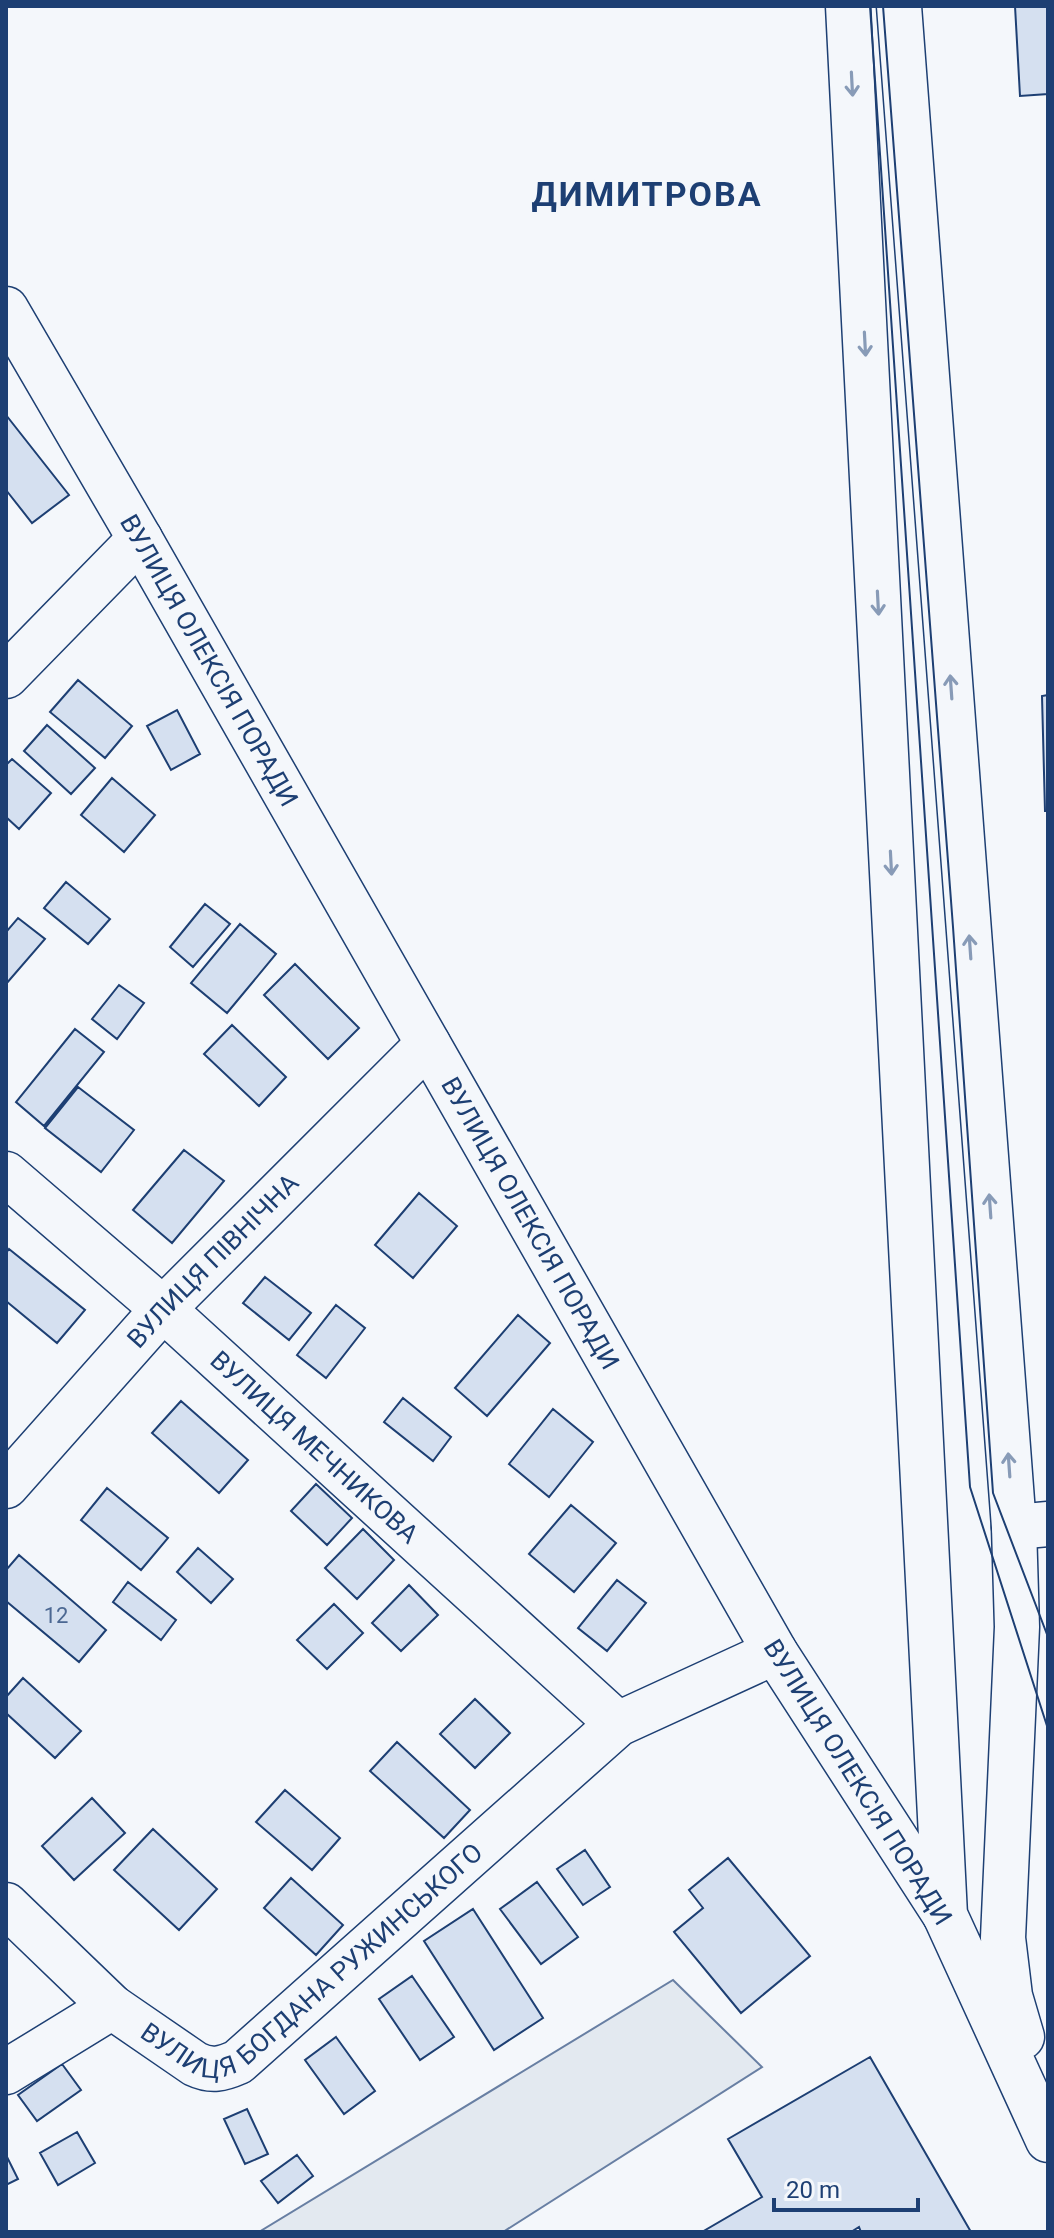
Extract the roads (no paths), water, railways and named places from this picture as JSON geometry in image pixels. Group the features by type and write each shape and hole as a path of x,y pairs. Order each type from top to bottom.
{"street":[{"path":"848,6 945,1915"},
{"path":"899,6 1031,1525 1017,1627 1003,1938 1010,1996 1048,2118"},
{"name":"ВУЛИЦЯ ОЛЕКСІЯ ПОРАДИ","path":"6,309 775,1652 945,1915 1048,2140"},
{"path":"6,676 140,539"},
{"name":"ВУЛИЦЯ ПІВНІЧНА","path":"6,1486 163,1309 428,1044"},
{"name":"ВУЛИЦЯ МЕЧНИКОВА","path":"6,1174 163,1309 618,1724"},
{"name":"ВУЛИЦЯ БОГДАНА РУЖИНСЬКОГО","path":"6,1905 112,2007 195,2064 208,2070 222,2069 238,2062 618,1724 775,1652"},
{"path":"6,2072 112,2007"}],"tram line":[{"path":"870,6 970,1487 1048,1729"},
{"path":"883,6 993,1493 1048,1637"}],"district":[{"name":"ДИМИТРОВА","path":"647,194"}]}
